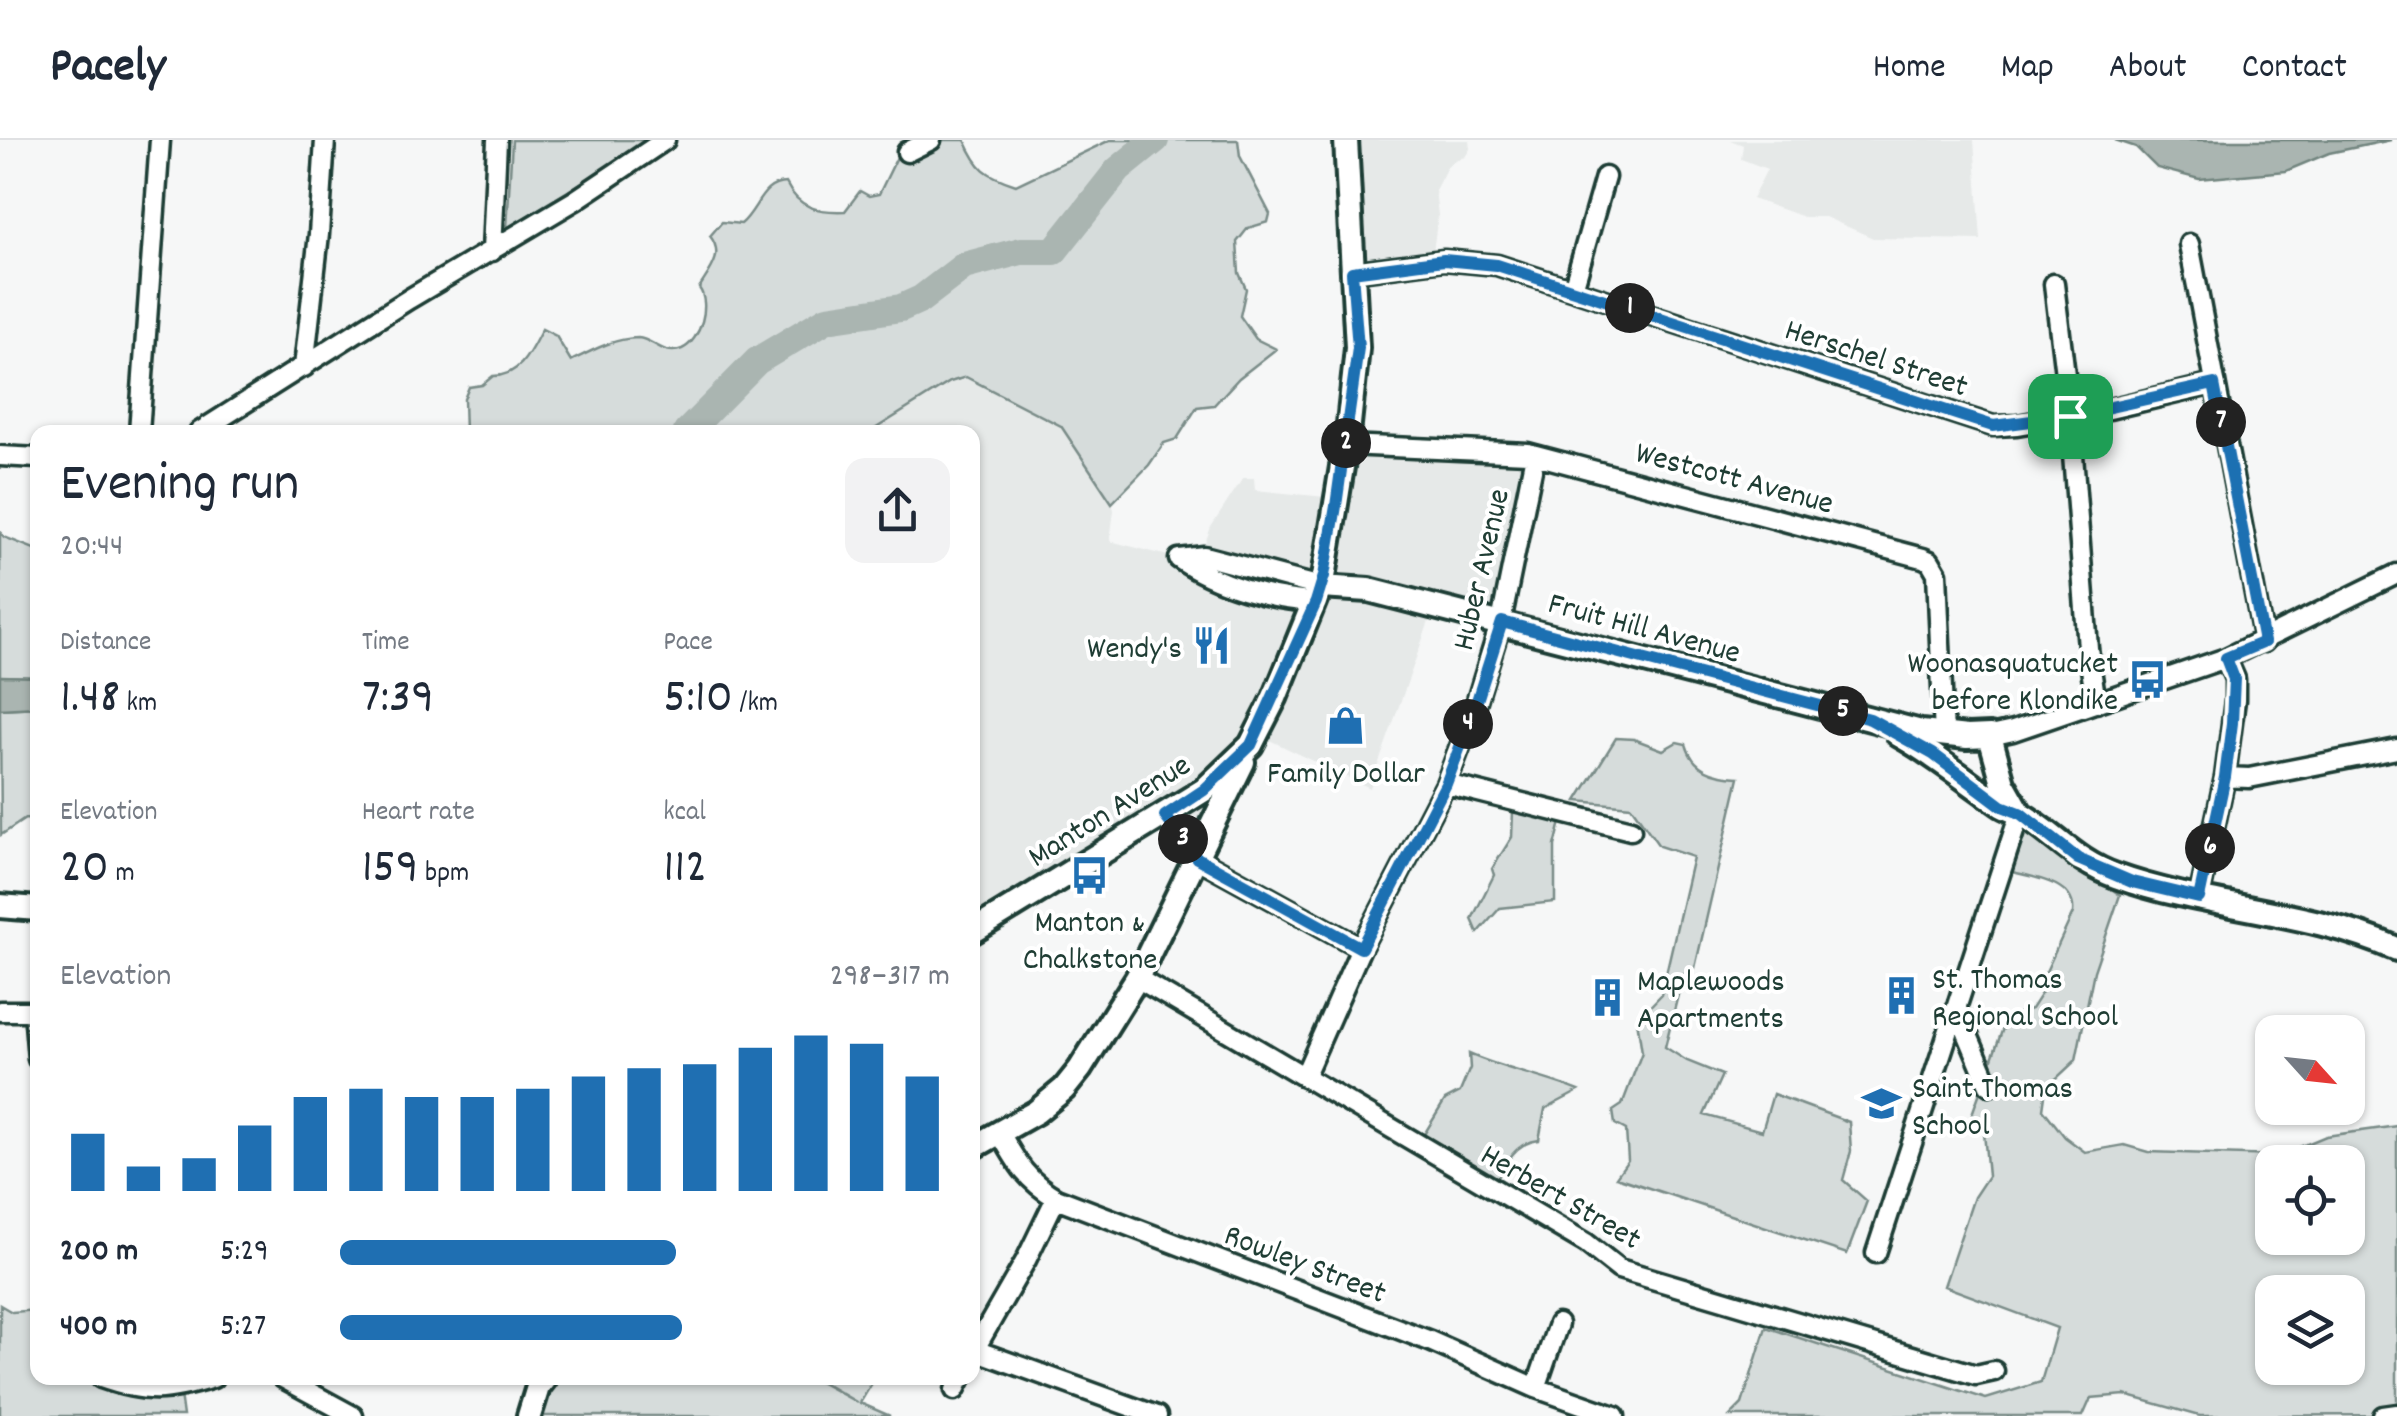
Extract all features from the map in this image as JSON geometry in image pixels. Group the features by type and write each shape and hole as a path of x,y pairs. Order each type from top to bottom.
{"main road":[{"name":"Manton Avenue","path":"980,927 1204,790 1251,745 1318,595 1346,445 1358,348 1346,140"},
{"name":"Fruit Hill Avenue","path":"1318,595 1402,599 1870,719 1944,736 1990,736 2003,782 2020,813"},
{"name":"Fruit Hill Avenue","path":"1870,719 1933,754 2002,806 2020,813 2078,859 2096,868 2132,882 2312,920 2397,949"},
{"path":"980,1144 1036,1112 1064,1089 1080,1069 1137,978 1251,745"},
{"path":"0,906 30,909"},
{"path":"528,1416 542,1385"}],"street":[{"path":"140,425 160,140"},
{"path":"304,367 325,140"},
{"path":"492,251 497,140"},
{"path":"211,425 665,140"},
{"path":"907,152 931,140"},
{"path":"1573,289 1605,177"},
{"path":"2189,244 2264,642"},
{"name":"Herschel Street","path":"1352,272 1444,260 1497,265 1993,426 2070,416 2214,384"},
{"path":"2054,284 2096,702"},
{"name":"Westcott Avenue","path":"1346,445 1536,455 1930,562 1937,574 1944,736"},
{"name":"Huber Avenue","path":"1304,1078 1361,948 1446,784 1475,707 1502,622 1536,455"},
{"path":"0,456 30,458"},
{"path":"1204,556 1318,595 1290,601 1201,574 1179,559 1204,556"},
{"path":"1990,736 2012,732 2226,658 2397,574"},
{"path":"2199,898 2225,777 2234,700 2234,679 2226,658"},
{"path":"2225,777 2249,778 2397,749"},
{"path":"1446,784 1631,830"},
{"path":"1876,1253 2020,813"},
{"path":"1165,816 1197,858 1361,948"},
{"name":"Herbert Street","path":"1137,978 1586,1243 1619,1268 1976,1375 1994,1371"},
{"path":"1957,1009 1989,1085"},
{"path":"0,1011 30,1011"},
{"name":"Rowley Street","path":"1000,1133 1034,1184 1056,1198 1616,1416"},
{"path":"980,1341 1056,1198"},
{"path":"1536,1388 1558,1324"},
{"path":"980,1354 1157,1416"},
{"path":"125,1385 157,1391 189,1385"},
{"path":"296,1385 353,1416"},
{"path":"2383,1416 2397,1414"}],"shaded area":[{"path":"512,140 652,140 507,228"},
{"path":"931,140 965,140 984,170 1016,185 1110,140 1238,140 1240,156 1270,214 1268,222 1248,228 1237,242 1239,273 1246,289 1240,316 1256,339 1276,349 1239,378 1214,405 1197,407 1177,439 1164,443 1149,465 1112,503 1061,426 966,377 950,382 881,425 465,425 464,399 469,387 482,385 493,376 518,367 542,329 556,336 571,361 620,340 638,338 670,351 682,349 694,338 702,321 704,303 699,288 716,256 710,236 722,222 741,224 765,192 786,183 803,204 826,211 845,211 860,191 869,196 879,194 897,157"},
{"path":"1342,140 1469,140 1470,149 1465,157 1447,167 1435,190 1438,215 1432,259 1355,272"},
{"path":"1730,140 1974,140 1981,240 1873,238 1825,217 1804,217 1752,199 1767,169 1741,159 1743,145"},
{"path":"2115,140 2391,140 2329,153 2286,171 2199,179 2157,168 2136,147"},
{"path":"966,377 1061,426 1112,503 1110,541 1188,561 1198,562 1211,527 1243,478 1254,478 1255,490 1336,498 1345,454 1527,454 1502,623 1433,610 1370,788 1259,735 1197,855 1158,821 980,924 980,425 881,425 950,382"},
{"path":"0,532 30,547 30,677 0,676"},
{"path":"0,676 30,677 30,707 0,709"},
{"path":"30,707 30,819 1,835 0,709"},
{"path":"1616,738 1634,739 1663,750 1677,742 1686,744 1694,760 1706,770 1739,777 1695,968 1683,975 1665,1047 1722,1075 1704,1115 1762,1131 1773,1094 1849,1122 1851,1151 1843,1180 1867,1201 1847,1254 1616,1177 1628,1160 1626,1130 1615,1124 1613,1111 1622,1105 1642,1052 1637,1020 1661,995 1693,857 1659,846 1631,806 1577,801"},
{"path":"1513,811 1561,822 1555,846 1555,902 1500,908 1478,933 1472,919 1494,875 1492,869 1512,837"},
{"path":"2017,821 2120,895 2094,971 2076,1060 2046,1088 2043,1109 2065,1137 2085,1152 2124,1145 2148,1152 2255,1155 2255,1255 2365,1255 2365,1145 2304,1145 2326,1136 2397,1126 2397,1415 2200,1416 2125,1395 2091,1398 2083,1416 1730,1416 1742,1404 1766,1327 1986,1399 2041,1382 2057,1328 1944,1286 1974,1197 1988,1176 1983,1122 1972,1114 2007,1017 2031,1009 2044,989 2044,976 2073,913 2067,893 2034,877 2000,869"},
{"path":"1469,1054 1579,1091 1545,1109 1539,1140 1515,1151 1492,1189 1417,1146 1445,1100 1460,1092 1470,1068"},
{"path":"0,1305 12,1312 30,1311 30,1385 179,1387 183,1416 0,1416"},
{"path":"543,1385 825,1385 858,1403 827,1385 871,1385 860,1403 890,1416 528,1416"}],"waterway":[{"path":"694,425 757,361 827,319 901,308 921,299 964,266 1021,251 1054,251 1118,170 1155,140"}],"place":[{"name":"Wendy's","path":"1212,646"},
{"name":"Woonasquatucket before Klondike","path":"2148,679"},
{"name":"Family Dollar","path":"1346,726"},
{"name":"Manton & Chalkstone","path":"1090,875"},
{"name":"St. Thomas Regional School","path":"1902,995"},
{"name":"Maplewoods Apartments","path":"1607,997"},
{"name":"Saint Thomas School","path":"1882,1104"}],"route":[{"path":"1444,260 1497,265 1993,426 2070,416 2214,384 2264,642 2226,658 2234,679 2232,723 2225,777 2199,898 2132,882 2078,859 2020,813 2002,806 1933,754 1870,719 1502,622 1446,784 1361,948 1197,858 1165,816 1204,790 1251,745 1316,602 1336,506 1358,348 1352,272 1444,260"}]}
